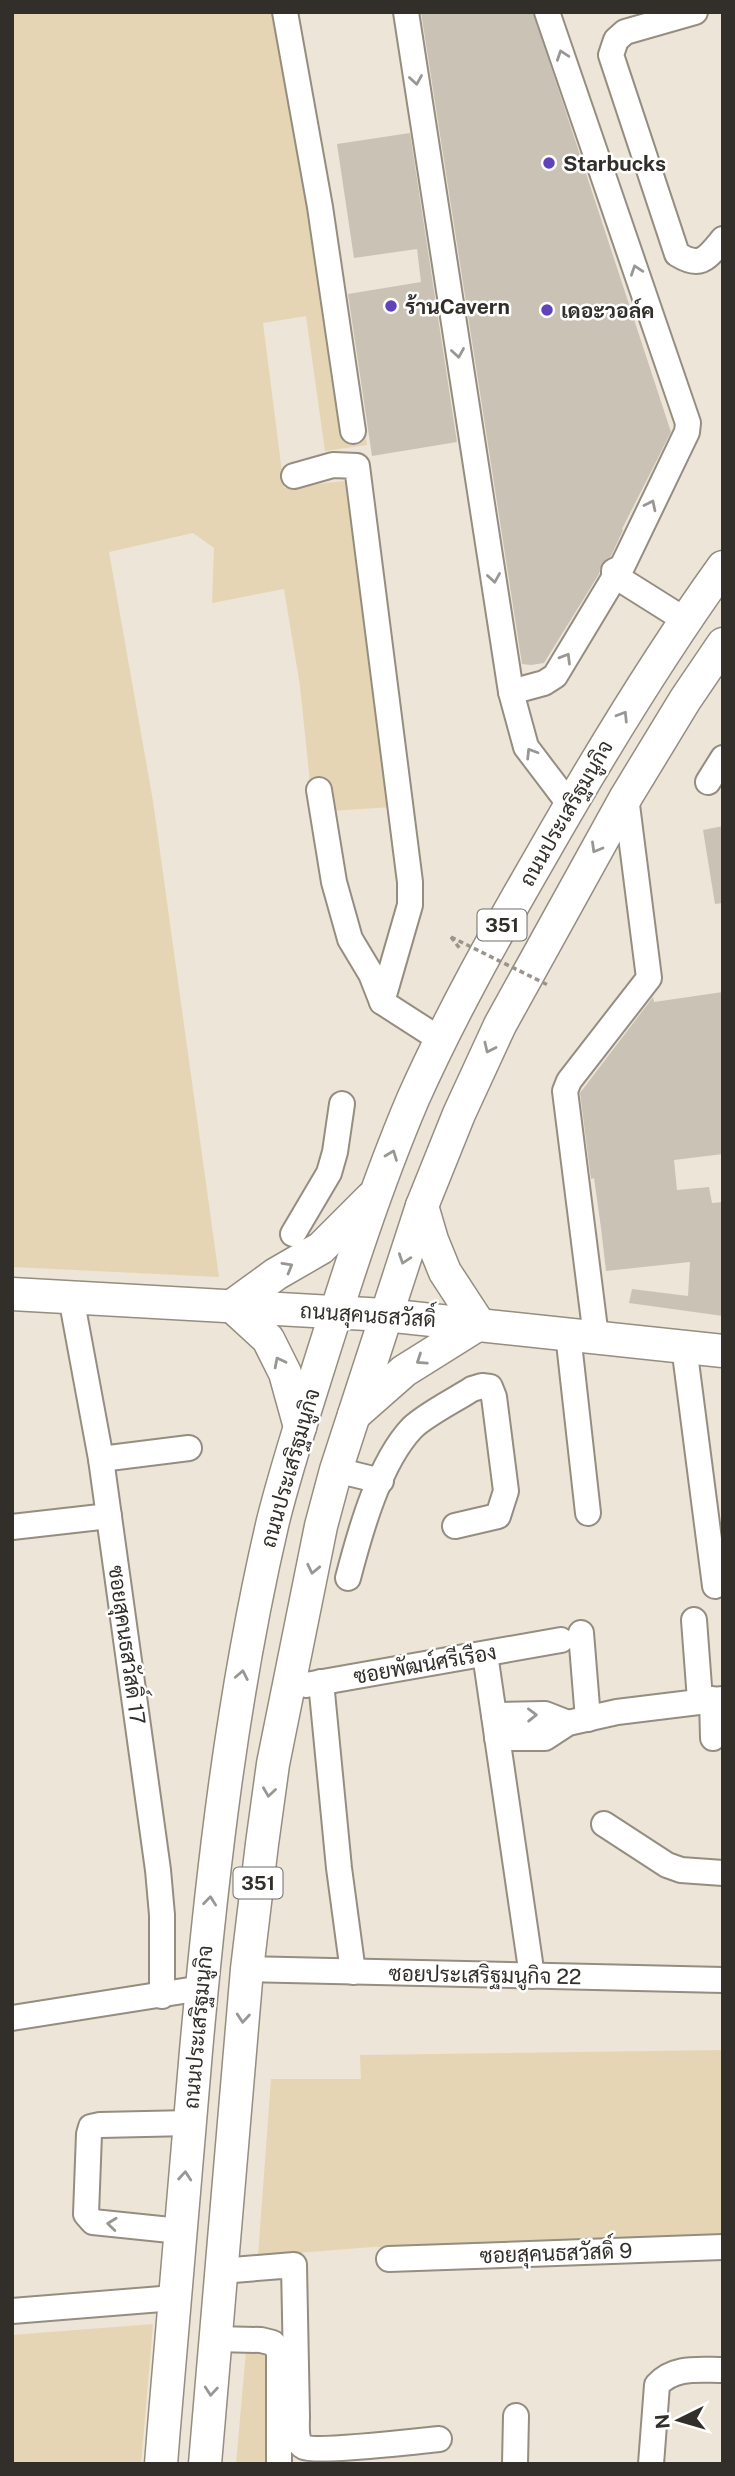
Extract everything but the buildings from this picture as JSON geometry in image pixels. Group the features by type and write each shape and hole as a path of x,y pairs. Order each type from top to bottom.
{"main road":[{"name":"ถนนประเสริฐมนูกิจ","path":"162,2464 174,2298 219,1820 234,1715 274,1518 300,1427 336,1311 378,1192 414,1097 440,1040 570,805 685,620 723,567"},
{"name":"ถนนประเสริฐมนูกิจ","path":"205,2464 247,1969 273,1764 321,1526 336,1470 422,1206 459,1114 506,1014 626,797 685,700 723,644"},
{"path":"414,1097 459,1114"},
{"path":"300,1427 285,1373 268,1339 232,1306 276,1274 321,1248 378,1192"},
{"path":"354,1416 404,1371 479,1324 445,1272 422,1206"},
{"name":"ถนนสุคนธสวัสดิ์","path":"12,1294 336,1311 723,1350"},
{"path":"274,1518 321,1526"}],"street":[{"path":"285,12 320,206 353,431"},
{"path":"406,12 512,692 526,747 570,805"},
{"path":"512,692 544,684 555,676 620,575 687,432 688,423 547,12"},
{"path":"695,12 625,32 616,40 611,55 677,254 690,262 699,262 723,239"},
{"path":"294,476 334,465 357,466 410,882 410,905 382,1002"},
{"path":"620,575 685,620"},
{"path":"708,782 723,758"},
{"path":"319,790 334,882 350,939 371,974 382,1002 440,1040"},
{"path":"588,1513 582,1335 565,1091 569,1081 649,978 626,797"},
{"path":"293,1234 329,1173 342,1104"},
{"name":"ซอยสุคนธสวัสดิ์ 17","path":"71,1297 101,1459 158,1870 162,1915 162,1996"},
{"path":"684,1346 715,1586"},
{"path":"348,1578 381,1481 413,1427 472,1389 490,1387 494,1397 506,1491 503,1505 498,1516 455,1525"},
{"path":"101,1459 189,1448"},
{"path":"336,1470 381,1481"},
{"path":"12,1527 109,1516"},
{"path":"694,1620 712,1699 713,1738"},
{"name":"ซอยพัฒน์ศรีเรือง","path":"288,1688 571,1637 578,1721"},
{"path":"485,1654 532,1976"},
{"path":"321,1682 339,1868 354,1972"},
{"path":"496,1726 545,1714 578,1721 617,1712 712,1699"},
{"path":"604,1824 681,1870 723,1873"},
{"name":"ซอยประเสริฐมนูกิจ 22","path":"247,1969 723,1980"},
{"path":"12,2018 202,1988"},
{"path":"180,2231 93,2222 88,2218 89,2134 91,2127 100,2125 190,2123"},
{"name":"ซอยสุคนธสวัสดิ์ 9","path":"389,2259 723,2247"},
{"path":"221,2271 295,2265 297,2417 301,2446 327,2448 439,2439"},
{"path":"12,2311 174,2298"},
{"path":"215,2339 261,2340 273,2343 279,2351 279,2464"},
{"path":"650,2464 657,2385 664,2377 679,2371 723,2370"},
{"path":"515,2464 516,2416"}],"path":[{"path":"452,937 548,985"}],"shaded area":[{"path":"12,12 294,12 367,445 325,451 306,316 263,323 284,488 352,480 393,807 313,812 300,686 284,589 212,603 214,548 193,533 109,552 153,801 219,1277 12,1267"},
{"path":"723,2050 723,2239 373,2247 258,2256 271,2079 361,2079 360,2055"},
{"path":"153,2324 141,2464 14,2464 12,2335"},
{"path":"246,2351 267,2352 273,2464 236,2464"}],"place":[{"name":"Starbucks","path":"549,163"},
{"name":"ร้านCavern","path":"391,306"},
{"name":"เดอะวอล์ค","path":"547,310"}]}
